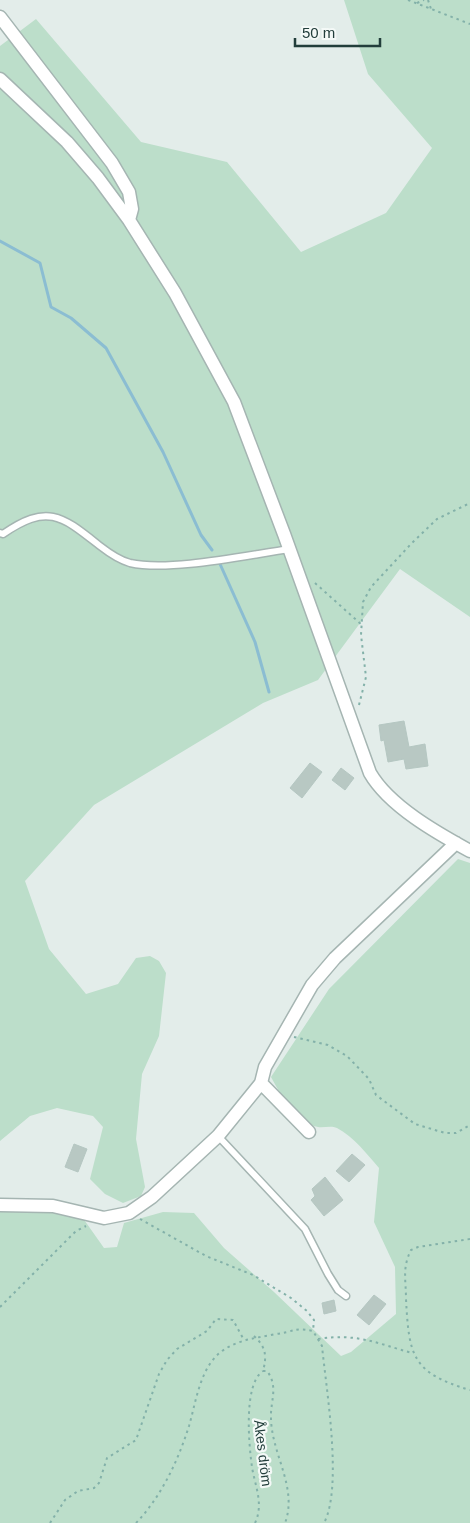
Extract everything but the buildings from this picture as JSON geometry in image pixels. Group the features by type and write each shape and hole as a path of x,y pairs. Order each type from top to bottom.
{"street":[{"path":"0,18 112,163 129,192 132,209 129,220"},
{"path":"0,79 67,142 98,178 129,220 175,293 234,402 290,549 370,773 378,788 389,798 470,851"},
{"path":"0,1205 53,1206 104,1218 130,1213 179,1174 218,1136 261,1083 265,1067 312,985 335,958 456,843"},
{"path":"261,1083 309,1132"}],"lane":[{"path":"0,533 3,534 18,524 35,518 59,516 114,556 130,563 159,565 192,563 290,549"},
{"path":"218,1136 305,1229 328,1274 338,1290 346,1296"}],"path":[{"path":"408,0 470,24"},
{"path":"415,3 426,0 431,10"},
{"path":"351,722 362,694 366,677 362,625 363,602 371,588 411,544 438,519 470,503"},
{"path":"310,578 362,625"},
{"path":"285,1035 328,1045 347,1056 369,1079 376,1095 415,1124 445,1133 456,1133 470,1124"},
{"path":"130,1213 206,1256 253,1275 291,1298 308,1311 314,1320 313,1331 322,1346 332,1465 331,1493 324,1523"},
{"path":"0,1307 76,1231 104,1218"},
{"path":"470,1239 433,1244 411,1250 403,1271 406,1329 412,1353 427,1371 449,1384 470,1390"},
{"path":"50,1523 65,1500 78,1491 94,1488 99,1483 107,1458 136,1440 159,1374 167,1360 177,1349 207,1331 216,1319 233,1320 240,1328 244,1340"},
{"path":"136,1523 172,1472 189,1427 201,1379 221,1351 254,1336 277,1334 299,1328 313,1331"},
{"path":"254,1336 263,1345 267,1358 263,1371"},
{"path":"318,1339 338,1336 358,1337 412,1353"},
{"name":"Åkes dröm","path":"255,1523 260,1506 252,1466 248,1414 254,1385 258,1374 263,1371 267,1371 273,1379 275,1392 270,1416 272,1434 287,1487 290,1506 285,1523"}],"green space":[{"path":"344,0 470,0 470,617 400,569 318,680 263,703 94,805 25,881 49,949 86,994 118,984 136,958 150,956 159,961 166,973 159,1036 142,1074 136,1139 145,1187 141,1196 123,1203 105,1194 90,1179 103,1127 93,1116 57,1108 30,1116 0,1141 0,46 36,19 141,142 227,162 301,252 386,213 432,148 368,74"},
{"path":"458,859 470,863 470,1523 0,1523 0,1205 80,1214 104,1248 117,1247 124,1223 163,1212 194,1213 224,1248 274,1292 341,1356 351,1352 396,1314 395,1267 374,1222 379,1168 360,1146 343,1132 335,1127 318,1127 303,1120 284,1099 271,1077 329,989"}],"waterway":[{"path":"0,241 40,263 51,307 71,318 106,348 163,452 201,535 212,550"},
{"path":"220,564 255,642 269,692"}]}
